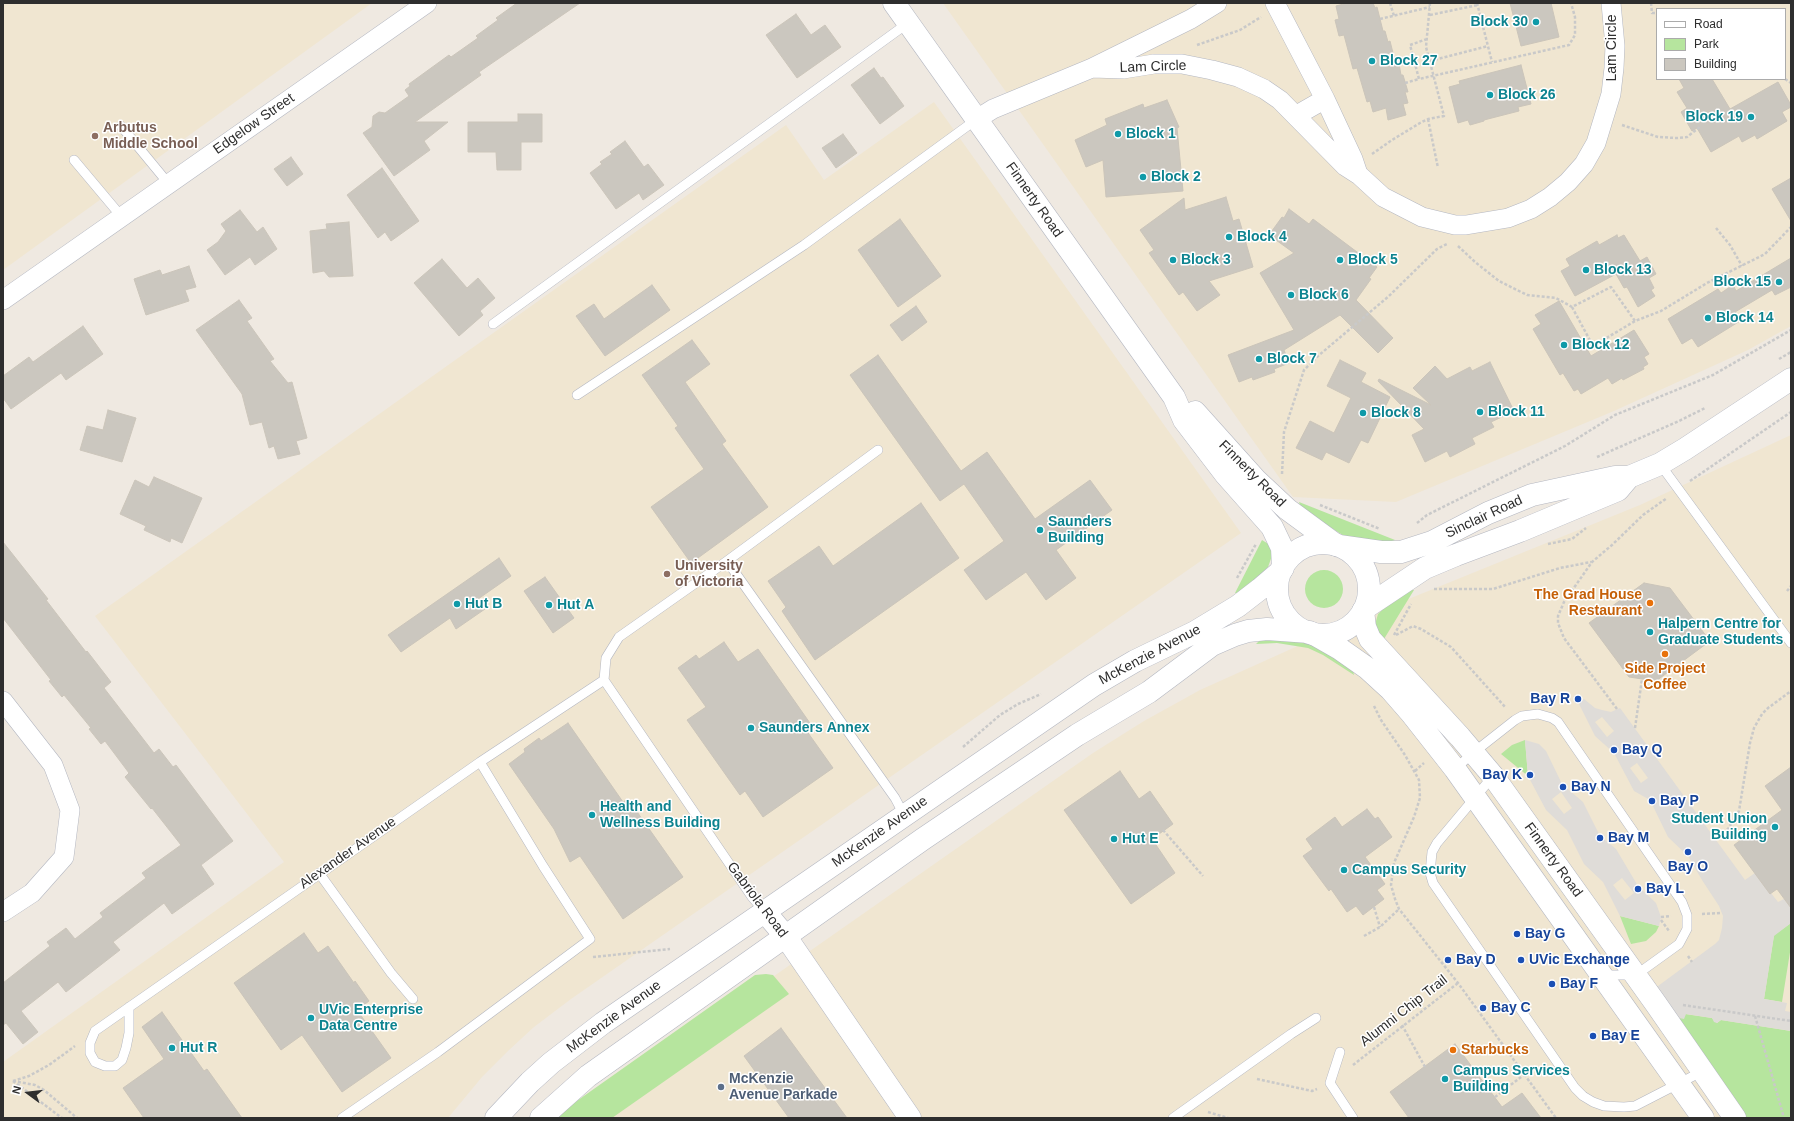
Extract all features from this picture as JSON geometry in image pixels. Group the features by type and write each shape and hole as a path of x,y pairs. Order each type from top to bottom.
{"main road":[{"name":"Finnerty Road","path":"894,3 1174,397 1188,425 1226,475 1272,527 1282,548 1282,569"},
{"name":"Sinclair Road","path":"1337,545 1381,552 1401,552 1432,542 1488,512 1532,495 1615,477 1629,477 1660,464 1716,430 1791,379"},
{"name":"Finnerty Road","path":"1174,397 1194,412 1241,464 1287,509 1337,545"},
{"name":"Sinclair Road","path":"1364,609 1425,568 1520,531 1618,490 1629,477"},
{"path":"1317,544 1337,545 1354,556 1365,571 1369,589 1364,609 1352,625 1342,631 1324,635 1310,633 1292,623 1282,608 1278,589 1282,569 1290,558 1305,547 1317,544"},
{"name":"McKenzie Avenue","path":"496,1118 530,1082 574,1044 1094,685 1135,661 1195,632 1238,606 1282,569"},
{"name":"Finnerty Road","path":"1364,609 1365,627 1370,639 1493,776 1656,1004 1735,1118"},
{"name":"McKenzie Avenue","path":"541,1118 588,1076 786,937 923,838 1077,735 1149,692 1212,645 1248,631 1268,629 1310,633"},
{"name":"Finnerty Road","path":"1310,633 1354,658 1390,690 1411,713 1455,769 1703,1118"},
{"name":"Gabriola Road","path":"766,912 786,937 910,1118"}],"street":[{"name":"Edgelow Street","path":"3,300 427,3"},
{"name":"Lam Circle","path":"977,119 993,109 1092,68 1191,19 1217,3"},
{"name":"Lam Circle","path":"1092,68 1123,69 1154,64 1182,64 1238,77 1264,89 1280,100 1345,166 1359,175 1383,197 1413,214 1431,220 1455,225 1466,225 1508,218 1531,209 1550,197 1568,182 1584,164 1596,143 1605,118 1611,94 1615,46 1612,3"},
{"name":"Lam Circle","path":"1276,5 1325,100 1359,175"},
{"path":"1297,116 1325,100"},
{"path":"3,701 53,765 70,810 64,857 32,893 3,912"}],"lane":[{"path":"493,324 908,23"},
{"path":"577,396 804,245 977,119"},
{"path":"121,126 168,183"},
{"path":"74,160 121,216"},
{"path":"604,680 606,658 619,637 727,561 878,450"},
{"path":"1660,464 1791,643"},
{"path":"727,561 864,752 895,798 904,815"},
{"name":"Alexander Avenue","path":"96,1031 319,873 480,762 604,680"},
{"name":"Gabriola Road","path":"604,680 752,897 766,912"},
{"path":"1455,769 1515,720 1530,714 1538,714 1552,718 1558,722 1682,902 1687,914 1688,922 1684,937 1679,944 1636,976 1600,975"},
{"path":"342,1118 438,1052 590,939 543,866 480,762"},
{"path":"1493,776 1437,843 1432,852 1429,863 1430,873 1433,883 1575,1088 1583,1096 1604,1106 1635,1106 1703,1071"},
{"path":"319,873 391,973 413,999"},
{"path":"96,1031 90,1043 90,1053 95,1062 105,1066 115,1066 122,1060 126,1048 129,1033 129,1007"},
{"path":"1173,1118 1291,1034 1316,1018"},
{"path":"1340,1052 1330,1083 1353,1118"}],"path":[{"path":"1390,3 1394,16"},
{"path":"1370,156 1392,140 1428,119 1444,116 1426,47 1430,3"},
{"path":"1405,83 1569,45 1575,35 1575,17 1571,3"},
{"path":"1651,3 1652,13 1656,13"},
{"path":"1430,15 1477,4 1492,62"},
{"path":"1196,46 1240,30 1276,5"},
{"path":"1380,19 1430,7"},
{"path":"1419,79 1410,45 1427,39"},
{"path":"1430,61 1488,46"},
{"path":"1605,118 1658,138 1687,137 1701,126"},
{"path":"1428,119 1438,168"},
{"path":"1282,480 1284,432 1304,370 1389,296 1437,249 1453,241 1475,262 1499,281 1527,295 1556,298 1572,307 1593,346 1635,321 1661,311 1707,283 1765,254 1791,227"},
{"path":"1716,228 1730,245 1742,266"},
{"path":"1572,307 1611,286 1635,321"},
{"path":"1416,524 1427,515 1565,446 1615,415 1713,375 1791,330"},
{"path":"1779,360 1791,352"},
{"path":"1594,458 1679,422 1711,405"},
{"path":"1618,709 1564,638 1558,623 1558,616 1564,602 1592,562 1643,515 1791,412"},
{"path":"1481,488 1487,489"},
{"path":"1428,589 1493,589 1560,568 1592,562"},
{"path":"1787,591 1791,586"},
{"path":"1394,636 1414,626 1451,647 1500,700 1515,720"},
{"path":"1635,728 1642,679"},
{"path":"1715,839 1728,829 1739,811 1750,743 1754,728 1762,714 1768,708 1791,691"},
{"name":"Alumni Chip Trail","path":"1257,1079 1312,1091 1330,1083 1402,1025 1458,983 1399,908 1395,899 1391,885 1394,863 1414,817 1420,798 1419,780 1415,771 1372,702"},
{"path":"1163,830 1203,876"},
{"path":"1374,907 1380,927"},
{"path":"1364,936 1380,927 1399,908"},
{"path":"591,957 678,948"},
{"path":"1458,983 1556,1118"},
{"path":"1656,1004 1682,1005 1791,1021"},
{"path":"1755,1016 1784,1118"},
{"path":"1402,1025 1425,1066"},
{"path":"13,1081 29,1076 49,1065 96,1031"},
{"path":"1495,1097 1525,1074"},
{"path":"13,1081 62,1118"},
{"path":"13,1081 35,1085 44,1090 77,1118"},
{"path":"1203,1111 1228,1118"}],"shaded area":[{"name":"Arbutus Middle School","path":"3,3 372,3 3,270"},
{"path":"943,3 1791,3 1791,326 1748,350 1614,411 1396,502 1293,497"},
{"name":"University of Victoria","path":"934,102 1241,533 571,999 534,1027 509,1050 482,1077 448,1118 3,1118 3,1062 284,862 95,616 786,125 824,180"},
{"path":"1791,435 1791,1118 577,1118 614,1088 1093,753 1144,721 1200,690 1342,626 1640,505"},
{"path":"1584,699 1595,708 1611,712 1620,708 1745,880 1755,873 1778,902 1784,899 1791,908 1791,923 1774,936 1764,999 1787,1003 1785,1011 1791,1012 1791,1031 1721,1020 1717,1023 1714,1022 1712,1018 1686,1014 1684,1019 1674,1017 1654,989 1719,940 1723,916 1719,906 1688,856 1668,837 1650,800 1634,791 1614,753 1595,736 1578,702","holes":["1602,717 1614,731 1607,737 1595,722","1637,763 1648,778 1641,783 1630,768"]},
{"path":"1525,740 1539,744 1546,751 1562,784 1583,802 1600,836 1616,849 1638,886 1656,903 1661,917 1659,926 1620,916 1603,882 1584,864 1567,830 1546,810 1528,776","holes":["1561,792 1572,808 1564,814 1552,799","1622,878 1634,893 1625,900 1613,885"]}],"green space":[{"path":"1299,502 1395,540 1392,541 1392,544 1349,539 1301,509"},
{"path":"1262,540 1270,545 1272,556 1268,567 1242,593 1235,593"},
{"path":"1320,570 1328,570 1340,579 1343,589 1340,599 1334,605 1328,608 1320,608 1308,599 1305,593 1305,585 1314,573"},
{"path":"1407,590 1414,590 1384,639 1376,629 1378,614"},
{"path":"1261,639 1293,640 1310,643 1352,667 1354,675 1323,655 1308,648 1277,643 1256,644"},
{"path":"1525,740 1528,776 1501,754 1512,745"},
{"path":"1620,916 1659,926 1656,932 1646,941 1631,944"},
{"path":"1791,923 1791,946 1782,1002 1764,999 1774,935"},
{"path":"755,975 773,975 789,994 612,1118 557,1118 574,1103"},
{"path":"1685,1014 1712,1018 1717,1023 1721,1020 1791,1031 1791,1118 1746,1118 1674,1017"}],"building":[{"path":"517,3 580,3 479,72 481,75 415,122 448,122 424,141 430,150 394,176 363,133 372,127 373,116 379,112 385,113 409,96 405,90 410,86 409,84 449,55 451,57 478,38 476,36 498,20 496,18"},
{"name":"Block 27","path":"1347,3 1373,3 1375,8 1377,7 1383,31 1385,31 1388,42 1390,41 1396,65 1399,64 1401,75 1403,75 1408,92 1405,92 1408,103 1403,104 1406,115 1388,120 1386,108 1373,112 1370,101 1367,102 1357,68 1353,69 1344,35 1339,36 1335,20 1339,19 1336,6"},
{"name":"Block 30","path":"1510,3 1551,3 1559,37 1521,46"},
{"path":"796,14 811,35 825,25 841,47 797,78 766,35"},
{"name":"Block 26","path":"1521,65 1531,104 1518,107 1519,111 1470,125 1468,120 1458,123 1449,87 1460,84 1459,81"},
{"path":"874,68 881,78 883,77 904,106 880,124 851,85"},
{"name":"Block 19","path":"1680,80 1713,80 1730,109 1778,82 1791,107 1782,112 1787,121 1757,139 1755,135 1742,142 1739,136 1711,152 1697,128 1692,131 1681,112 1687,108 1677,92 1684,88"},
{"path":"1167,100 1179,127 1177,128 1183,191 1106,197 1103,160 1086,167 1075,140 1107,125 1105,119 1143,104 1144,108"},
{"path":"518,114 542,114 542,142 521,142 521,170 497,170 496,152 468,152 468,122 518,122"},
{"path":"843,134 857,153 836,168 822,148"},
{"path":"625,141 644,167 648,164 664,185 643,200 639,193 616,209 590,173 602,164 600,162 612,154 610,152"},
{"path":"291,157 303,174 287,186 274,169"},
{"path":"382,168 419,221 391,241 385,232 378,238 347,195"},
{"path":"1791,178 1791,221 1772,189"},
{"path":"1226,197 1233,221 1239,219 1253,267 1209,281 1220,295 1197,311 1183,292 1179,295 1149,253 1154,250 1140,230 1184,198 1185,210"},
{"path":"1289,209 1309,224 1313,219 1377,267 1369,278 1371,279 1356,300 1393,338 1378,353 1340,315 1284,350 1289,363 1274,369 1275,372 1253,380 1252,377 1239,382 1228,355 1294,330 1260,273 1294,253 1269,235 1282,217 1284,218"},
{"path":"240,210 257,232 263,227 277,249 255,265 250,257 225,275 207,250 218,242 226,231 221,224"},
{"path":"900,219 941,276 898,307 858,250"},
{"path":"349,222 353,276 329,277 324,271 313,273 310,231 327,229 326,224"},
{"name":"Block 13","path":"1617,235 1618,238 1624,235 1640,261 1647,257 1656,274 1649,278 1654,288 1651,290 1655,296 1638,307 1627,287 1624,288 1616,274 1575,296 1561,271 1570,266 1566,259 1597,241 1599,245"},
{"name":"Block 14","path":"1791,258 1791,287 1775,295 1772,290 1735,312 1740,321 1698,347 1692,338 1682,344 1668,319 1718,289 1721,293 1733,285 1736,291"},
{"path":"442,259 467,288 478,278 495,298 480,311 483,315 459,336 414,283"},
{"path":"189,266 196,287 185,290 189,301 146,315 134,279 160,270 162,275"},
{"path":"652,285 670,310 605,356 576,316 594,304 604,319"},
{"path":"239,300 252,318 247,321 274,359 270,361 288,383 292,382 307,438 296,441 300,454 278,459 274,446 269,448 262,422 250,425 242,394 196,330"},
{"name":"Block 12","path":"1559,301 1591,356 1634,330 1649,354 1644,357 1648,364 1643,367 1644,369 1623,380 1622,378 1612,384 1608,378 1581,394 1578,389 1574,391 1563,373 1560,375 1533,329 1541,324 1535,315"},
{"path":"916,306 927,322 902,341 890,325"},
{"path":"83,326 103,354 66,380 61,373 11,409 3,398 3,376 29,357 33,362"},
{"path":"692,340 710,364 685,382 726,441 722,444 768,507 691,563 651,507 704,469 675,428 678,426 642,375"},
{"name":"Saunders Building","path":"878,355 961,471 987,452 1035,519 1090,480 1112,510 1056,550 1076,578 1046,600 1026,572 986,600 964,570 1004,541 964,484 940,501 850,375"},
{"name":"Block 8","path":"1340,360 1366,373 1361,382 1390,397 1368,443 1361,440 1349,463 1326,452 1322,460 1296,448 1310,421 1334,433 1351,398 1327,386"},
{"name":"Block 11","path":"1490,362 1513,409 1505,413 1506,415 1491,422 1494,427 1472,438 1475,444 1450,457 1447,451 1425,462 1412,435 1424,429 1378,381 1379,379 1431,405 1413,388 1435,366 1447,379 1470,367 1472,371"},
{"path":"108,410 136,418 122,462 80,450 87,426 103,430"},
{"path":"154,477 202,498 182,543 171,538 170,542 144,530 146,526 120,514 135,480 149,487"},
{"path":"921,503 959,558 815,660 782,611 786,607 768,581 819,546 833,566"},
{"path":"3,542 48,599 46,600 86,652 87,651 111,682 104,688 154,753 159,749 173,767 176,765 233,841 201,865 214,884 172,914 164,903 113,942 120,950 66,992 58,982 21,1011 38,1032 23,1044 6,1023 3,1025 3,983 50,946 47,942 66,928 75,939 103,917 100,913 146,878 142,873 181,845 125,777 129,773 105,741 101,744 89,729 91,728 64,695 62,697 49,681 51,680 3,618"},
{"name":"Hut B","path":"499,558 511,576 478,599 485,609 456,629 450,618 401,652 388,635"},
{"name":"Hut A","path":"545,577 574,618 553,633 524,591"},
{"name":"Halpern Centre for Graduate Students","path":"1644,583 1670,588 1710,641 1656,681 1629,677 1589,623"},
{"name":"Saunders Annex","path":"724,642 738,662 758,649 812,726 806,730 833,768 763,817 745,791 740,795 687,720 706,707 678,668 696,655 699,659"},
{"name":"Health and Wellness Building","path":"568,723 623,802 628,799 683,877 623,919 580,856 570,862 554,829 509,764 525,752 524,749 539,738 541,741"},
{"name":"Student Union Building","path":"1791,767 1791,908 1777,889 1770,894 1734,845 1782,810 1765,786"},
{"name":"Hut E","path":"1120,771 1139,799 1150,791 1173,824 1152,839 1175,873 1131,904 1064,810"},
{"name":"Campus Security","path":"1367,809 1375,819 1378,817 1392,837 1365,857 1385,884 1377,890 1384,899 1363,915 1356,906 1347,912 1331,889 1329,891 1303,856 1313,849 1306,839 1335,817 1342,827"},
{"name":"UVic Enterprise Data Centre","path":"304,933 318,953 328,946 354,983 355,981 369,1001 357,1010 391,1058 342,1092 302,1035 281,1050 234,983"},
{"name":"Hut R","path":"162,1012 204,1071 207,1069 242,1118 144,1118 123,1088 164,1059 142,1027"},
{"path":"781,1028 847,1118 789,1118 744,1056"},
{"name":"Campus Services Building","path":"1455,1044 1502,1107 1522,1093 1541,1118 1409,1118 1390,1092"}],"place":[{"name":"Block 30","path":"1536,22"},
{"name":"Block 27","path":"1372,61"},
{"name":"Block 26","path":"1490,95"},
{"name":"Block 19","path":"1751,117"},
{"name":"Block 1","path":"1118,134"},
{"name":"Arbutus Middle School","path":"95,136"},
{"name":"Block 2","path":"1143,177"},
{"name":"Block 4","path":"1229,237"},
{"name":"Block 3","path":"1173,260"},
{"name":"Block 5","path":"1340,260"},
{"name":"Block 13","path":"1586,270"},
{"name":"Block 15","path":"1779,282"},
{"name":"Block 6","path":"1291,295"},
{"name":"Block 14","path":"1708,318"},
{"name":"Block 12","path":"1564,345"},
{"name":"Block 7","path":"1259,359"},
{"name":"Block 11","path":"1480,412"},
{"name":"Block 8","path":"1363,413"},
{"name":"Saunders Building","path":"1040,530"},
{"name":"University of Victoria","path":"667,574"},
{"name":"The Grad House Restaurant","path":"1650,603"},
{"name":"Hut B","path":"457,604"},
{"name":"Hut A","path":"549,605"},
{"name":"Halpern Centre for Graduate Students","path":"1650,632"},
{"name":"Side Project Coffee","path":"1665,654"},
{"name":"Bay R","path":"1578,699"},
{"name":"Saunders Annex","path":"751,728"},
{"name":"Bay Q","path":"1614,750"},
{"name":"Bay K","path":"1530,775"},
{"name":"Bay N","path":"1563,787"},
{"name":"Bay P","path":"1652,801"},
{"name":"Health and Wellness Building","path":"592,815"},
{"name":"Student Union Building","path":"1775,827"},
{"name":"Bay M","path":"1600,838"},
{"name":"Hut E","path":"1114,839"},
{"name":"Bay O","path":"1688,852"},
{"name":"Campus Security","path":"1344,870"},
{"name":"Bay L","path":"1638,889"},
{"name":"Bay G","path":"1517,934"},
{"name":"Bay D","path":"1448,960"},
{"name":"UVic Exchange","path":"1521,960"},
{"name":"Bay F","path":"1552,984"},
{"name":"Bay C","path":"1483,1008"},
{"name":"UVic Enterprise Data Centre","path":"311,1018"},
{"name":"Bay E","path":"1593,1036"},
{"name":"Hut R","path":"172,1048"},
{"name":"Starbucks","path":"1453,1050"},
{"name":"Campus Services Building","path":"1445,1079"},
{"name":"McKenzie Avenue Parkade","path":"721,1087"}]}
